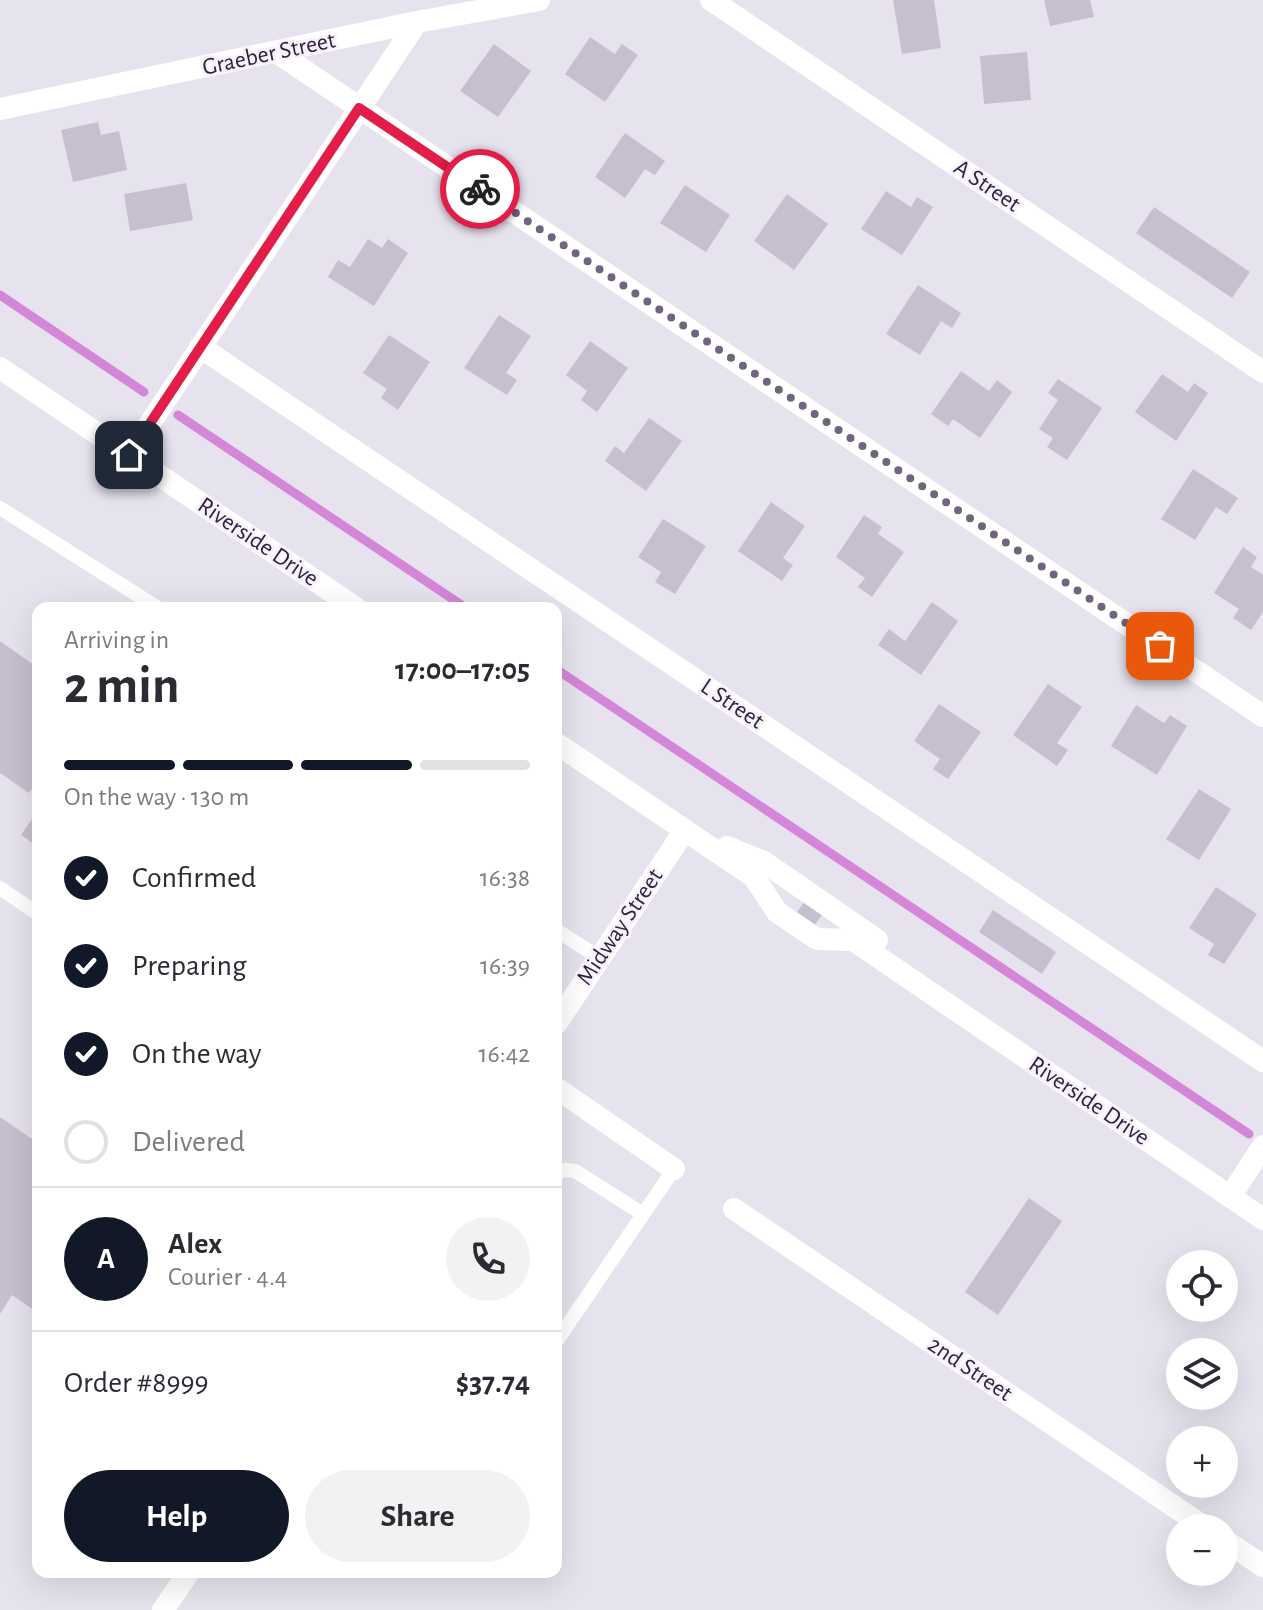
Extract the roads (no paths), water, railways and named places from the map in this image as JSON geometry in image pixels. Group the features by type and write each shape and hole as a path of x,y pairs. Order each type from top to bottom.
{"street":[{"name":"Graeber Street","path":"0,109 417,22 539,0"},
{"name":"A Street","path":"711,0 1263,372"},
{"path":"129,455 417,22"},
{"path":"278,53 1263,716"},
{"name":"L Street","path":"200,347 1263,1061"},
{"name":"Riverside Drive","path":"0,368 347,602"},
{"name":"Riverside Drive","path":"562,747 754,877 777,912 817,939 853,940 1263,1219"},
{"name":"Riverside Drive","path":"685,830 764,862 898,955 914,983"},
{"name":"Midway Street","path":"562,1015 685,830"},
{"path":"562,1092 674,1169"},
{"path":"1230,1197 1263,1146"},
{"name":"2nd Street","path":"734,1209 1185,1514"},
{"path":"1238,1549 1263,1566"},
{"path":"163,1610 185,1578"}],"lane":[{"path":"0,508 149,602"},
{"path":"0,888 32,910"},
{"path":"562,934 600,958"},
{"path":"562,1333 674,1169"},
{"path":"562,1171 575,1171 643,1214"}],"waterway":[{"path":"0,295 144,392"},
{"path":"178,415 457,602"},
{"path":"562,673 1249,1134"}]}
